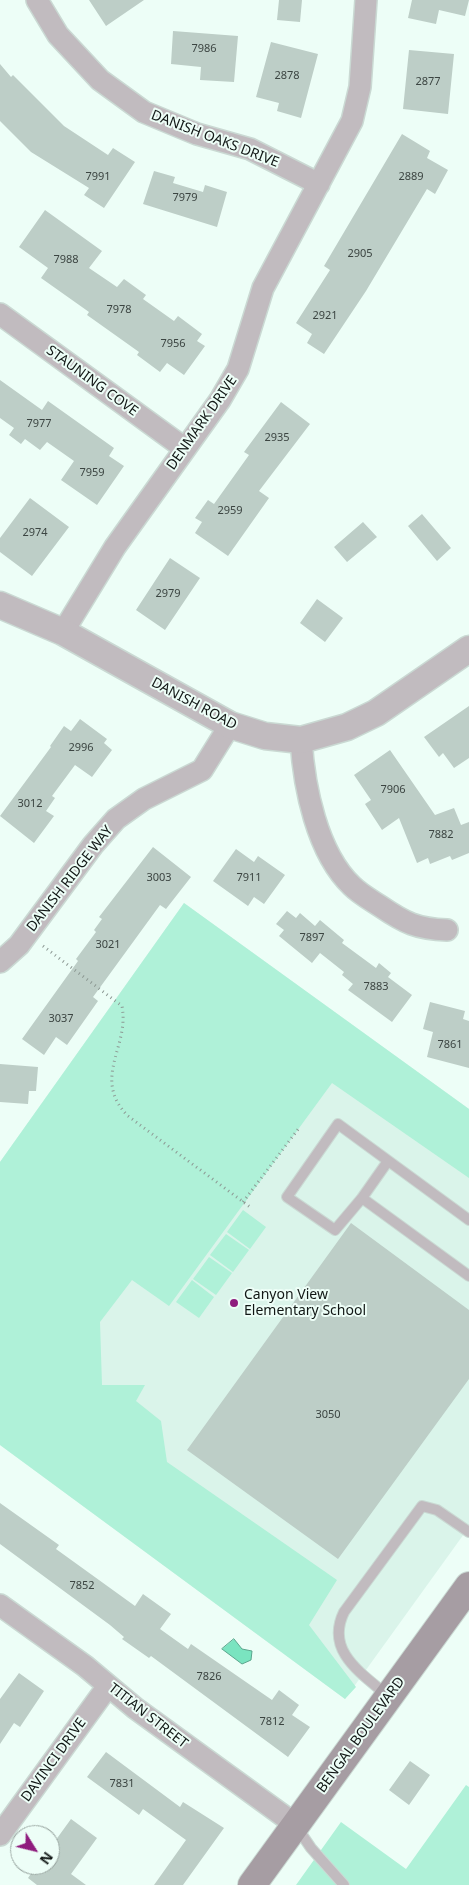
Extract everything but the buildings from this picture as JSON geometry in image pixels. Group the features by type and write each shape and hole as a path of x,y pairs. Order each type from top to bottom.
{"main road":[{"name":"BENGAL BOULEVARD","path":"252,1885 469,1586"}],"street":[{"name":"DANISH OAKS DRIVE","path":"37,0 58,35 100,80 144,112 197,134 250,149 319,184"},
{"name":"DENMARK DRIVE","path":"63,632 115,547 220,400 238,369 263,288 352,120 360,87 366,0"},
{"name":"STAUNING COVE","path":"0,314 184,448"},
{"name":"DANISH ROAD","path":"0,605 63,632 230,725 265,736 301,740 347,727 376,713 469,649"},
{"name":"DANISH RIDGE WAY","path":"0,962 19,945 93,844 116,820 144,799 202,770 230,725"},
{"path":"301,740 303,768 317,826 328,853 337,868 352,887 400,920 425,930 447,930"},
{"name":"TITIAN STREET","path":"0,1605 135,1708 296,1825"},
{"name":"DAVINCI DRIVE","path":"0,1835 108,1686"}],"lane":[{"path":"388,1161 362,1198 335,1230 287,1197 338,1124 469,1220"},
{"path":"362,1198 469,1276"},
{"path":"389,1697 357,1668 344,1653 338,1640 337,1628 341,1619 422,1506 437,1510 469,1532"},
{"path":"296,1825 311,1848 344,1885"}],"path":[{"path":"43,946 122,1006 123,1014 112,1065 111,1089 117,1105 128,1116 250,1207"},
{"path":"243,1202 299,1128"}],"shaded area":[{"name":"Canyon View Elementary School","path":"184,903 469,1109 469,1527 345,1699 0,1445 0,1162"},
{"path":"184,903 469,1109 469,1178 332,1083 169,1306 132,1280 100,1322 102,1385 145,1385 136,1401 161,1421 167,1462 337,1580 309,1625 356,1687 345,1699 0,1445 0,1162"},
{"path":"243,1210 266,1227 250,1249 227,1232"},
{"path":"226,1234 249,1250 233,1272 210,1255"},
{"path":"209,1257 232,1273 216,1295 193,1279"},
{"path":"192,1280 214,1297 199,1318 176,1302"},
{"path":"234,1639 242,1649 252,1651 251,1660 242,1664 222,1649"},
{"path":"466,1785 469,1787 469,1885 296,1885 341,1822 406,1869"}],"place":[{"name":"Canyon View Elementary School","path":"234,1303"}]}
